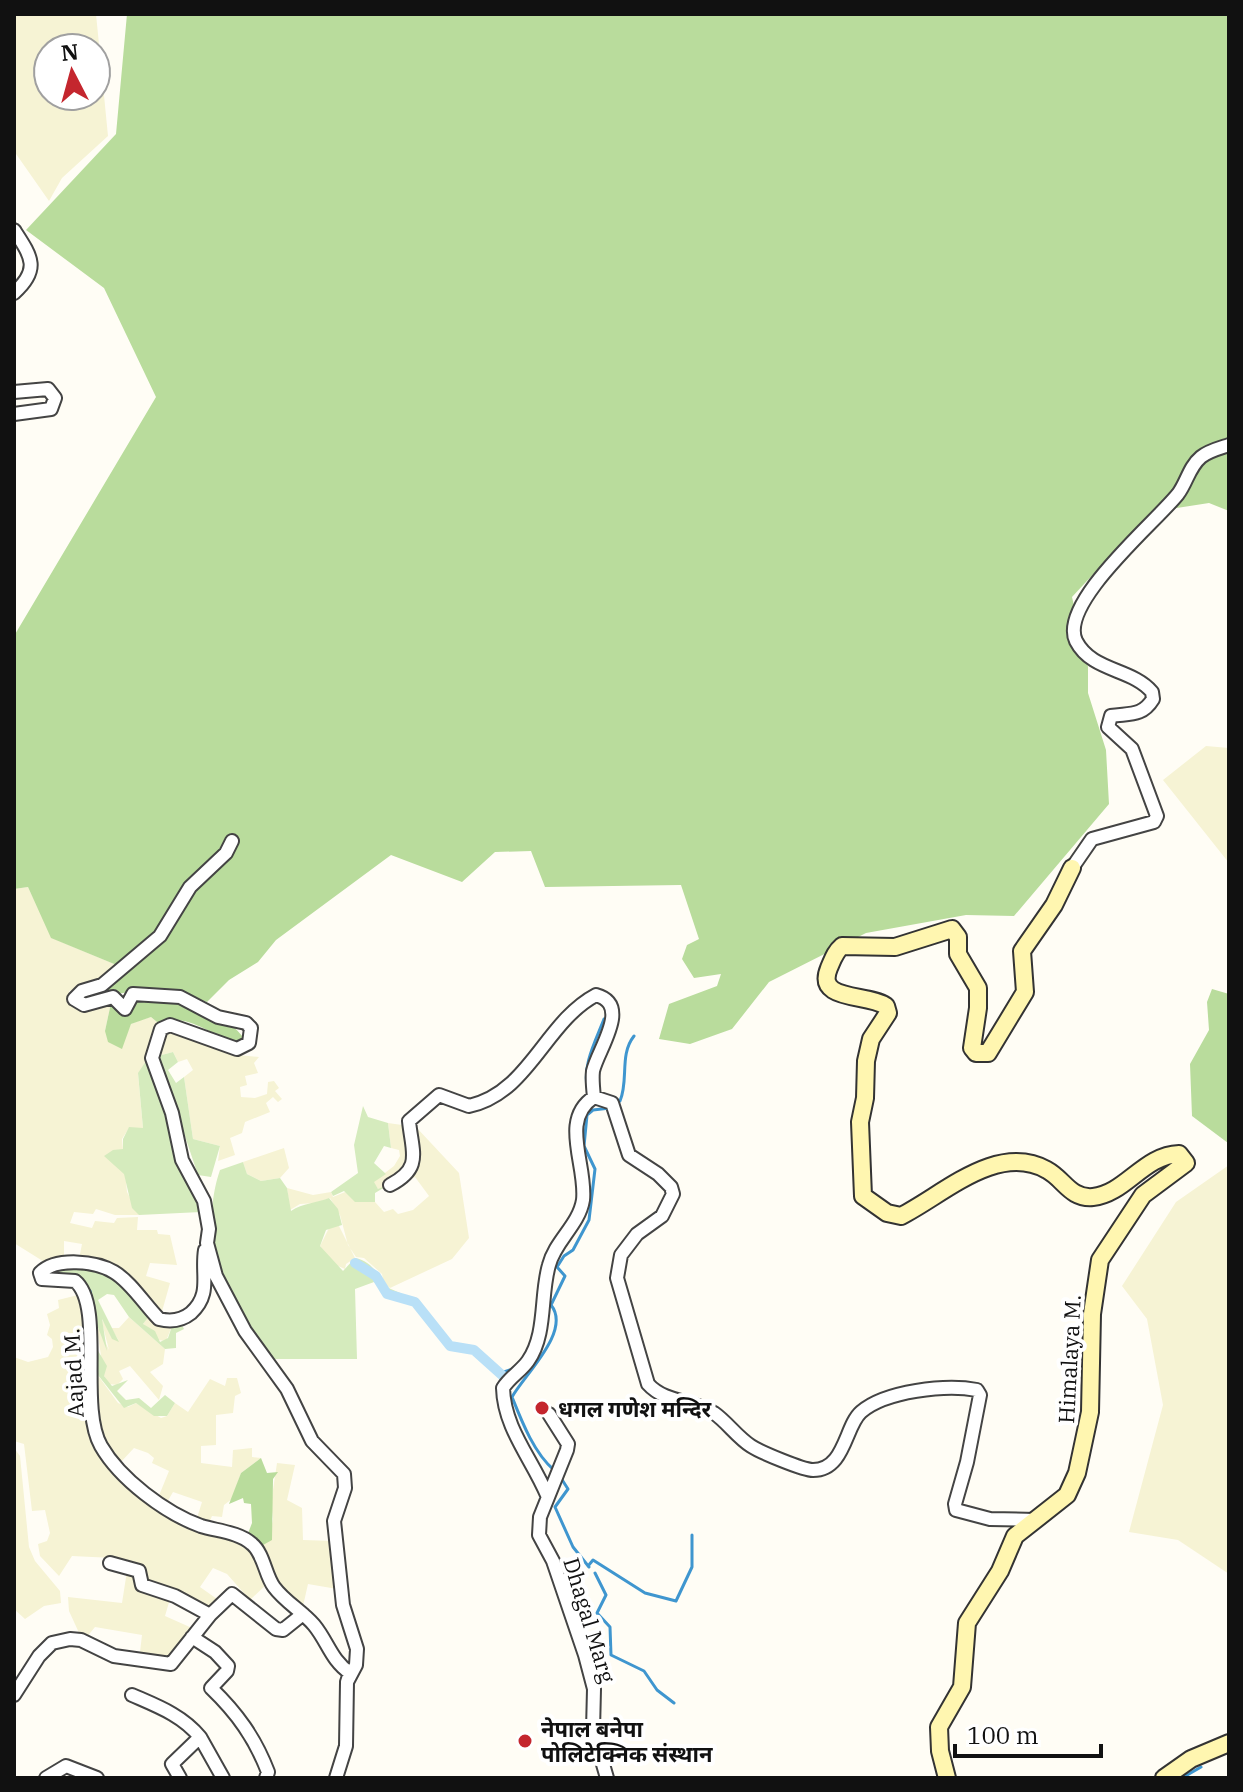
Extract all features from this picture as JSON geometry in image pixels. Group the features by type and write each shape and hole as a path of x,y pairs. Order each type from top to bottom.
{"street":[{"path":"14,230 33,263 22,286 14,293"},
{"path":"14,392 48,389 55,398 51,409 14,414"},
{"path":"1072,868 1092,839 1138,829 1154,822 1157,816 1132,749 1108,727 1111,716 1125,717 1148,708 1153,699 1152,692 1087,656 1075,639 1074,622 1080,605 1143,527 1178,493 1190,469 1203,455 1229,445"},
{"path":"232,841 226,853 190,887 160,936 102,985 82,991 74,999 84,1005 113,997 125,1009 133,994 180,997 208,1013 246,1023 251,1028 249,1043 237,1049 170,1025 161,1029 154,1043 152,1058 172,1113 182,1160 207,1213 207,1243 227,1302 287,1389 296,1415 320,1452 344,1474 345,1488 334,1521 343,1605 357,1649 356,1665 347,1682"},
{"name":"Himalaya M.","path":"947,1778 940,1751 939,1727 962,1687 967,1623 1000,1571 1015,1536 1067,1495 1077,1473 1090,1412 1092,1314 1100,1260 1143,1195 1182,1168 1185,1157 1171,1154 1157,1158 1097,1197 1078,1196 1049,1170 1036,1165 999,1165 978,1172 901,1216 887,1213 863,1196 860,1122 868,1049 886,1018 886,1006 834,992 827,985 826,977 836,953 848,945 895,947 945,930 956,932 958,954 973,979 979,997 972,1048 976,1053 988,1053 1025,992 1022,951 1054,905 1072,868"},
{"path":"390,1185 406,1177 415,1160 409,1121 415,1113 439,1095 469,1106 498,1096 525,1070 576,1006 596,995 606,997 612,1006 612,1024 594,1071 594,1097"},
{"path":"594,1097 612,1103 629,1155 658,1174 671,1187 673,1194 662,1216 637,1234 621,1255 617,1278 648,1384 655,1392 713,1412 751,1446 812,1471 829,1466 850,1438 857,1415 877,1401 955,1386 977,1390 978,1403 967,1462 956,1498 956,1510 990,1519 1036,1520"},
{"path":"547,1495 513,1431 503,1405 503,1388 529,1360 538,1336 549,1264 582,1203 583,1182 575,1127 583,1104 594,1097"},
{"name":"Aajad M.","path":"207,1243 205,1294 185,1317 169,1321 159,1319 114,1272 85,1263 56,1264 40,1273 42,1279 75,1281 88,1298 91,1403 100,1444 112,1461 146,1493 183,1518 244,1538 255,1545 273,1586 316,1627 338,1664 350,1673 347,1682 346,1746 336,1778"},
{"name":"Dhagal Marg","path":"549,1414 568,1444 566,1457 547,1495 539,1535 553,1561 585,1655 594,1689 593,1730 607,1778"},
{"path":"110,1563 139,1571 142,1585 175,1596 210,1615"},
{"path":"14,1695 39,1656 52,1643 81,1640 114,1656 171,1664 210,1615 232,1594 276,1629 283,1630 303,1614"},
{"path":"192,1637 215,1652 228,1666 211,1688 239,1717 258,1747 268,1772 266,1778"},
{"path":"132,1695 164,1708 191,1726 223,1778"},
{"path":"180,1778 172,1764 200,1737"},
{"path":"1164,1778 1191,1759 1229,1743"},
{"path":"46,1778 66,1766 97,1778"}],"shaded area":[{"path":"14,14 96,14 98,32 32,32 32,112 106,112 108,136 62,178 49,201 14,151"},
{"path":"1206,746 1229,748 1229,863 1163,780"},
{"path":"28,887 52,938 119,966 98,983 69,991 69,1001 111,1003 105,1031 126,1035 131,1024 151,1017 157,1022 146,1061 138,1074 143,1128 129,1128 122,1139 127,1192 139,1215 115,1215 96,1209 93,1214 74,1212 70,1223 92,1228 95,1221 114,1223 117,1218 138,1217 137,1230 157,1230 158,1234 170,1235 177,1265 150,1263 146,1276 170,1283 161,1315 79,1259 82,1244 64,1241 64,1258 46,1263 14,1243 14,889"},
{"path":"170,1031 238,1055 259,1057 254,1063 258,1073 245,1076 247,1085 240,1087 241,1097 255,1098 267,1094 268,1082 274,1081 279,1088 275,1091 282,1099 278,1102 273,1097 266,1103 270,1112 245,1122 242,1133 230,1138 235,1155 218,1161 220,1146 193,1139 184,1077 193,1070 187,1059 178,1062 173,1052 158,1056 163,1038"},
{"path":"388,1123 416,1127 459,1173 469,1238 452,1259 390,1288 384,1284 382,1274 364,1258 356,1257 348,1245 340,1215 330,1198 300,1204 290,1210 287,1188 313,1195 331,1192 333,1197 345,1192 357,1201 375,1202 384,1212 393,1209 398,1214 413,1210 429,1196 415,1177 394,1188 378,1189 373,1182 394,1166 400,1156 399,1150 391,1148"},
{"path":"284,1148 289,1168 280,1178 261,1181 247,1174 243,1162"},
{"path":"1229,1165 1229,1574 1178,1540 1129,1532 1163,1405 1147,1319 1122,1286 1176,1202"},
{"path":"330,1226 339,1226 355,1258 346,1264 345,1269 331,1263 320,1246"},
{"path":"82,1294 93,1438 140,1490 251,1549 268,1583 250,1600 227,1574 213,1568 200,1587 217,1599 207,1608 172,1592 165,1616 192,1628 168,1660 140,1652 142,1635 95,1627 86,1638 80,1635 69,1611 68,1597 122,1603 127,1571 113,1558 72,1556 59,1576 40,1556 38,1544 47,1541 50,1533 45,1510 32,1511 24,1444 14,1441 14,1357 28,1362 48,1357 53,1347 52,1339 47,1335 50,1325 47,1314 59,1308 58,1300"},
{"path":"148,1316 172,1326 166,1341 157,1340 143,1324"},
{"path":"129,1317 165,1349 163,1364 150,1372 163,1386 159,1400 130,1366 119,1371 123,1379 117,1385 109,1384 104,1376 96,1322 109,1350 101,1319 119,1341 111,1328 119,1328"},
{"path":"94,1370 118,1403 128,1407 136,1403 161,1418 167,1416 175,1403 188,1412 210,1379 225,1386 227,1378 237,1378 241,1393 235,1396 233,1413 216,1415 216,1445 201,1446 201,1463 232,1467 233,1450 252,1448 252,1457 261,1458 241,1473 232,1499 224,1505 222,1517 212,1516 209,1523 196,1521 202,1502 173,1492 166,1504 158,1498 169,1471 152,1463 154,1458 148,1453 134,1448 120,1463 112,1457 98,1427"},
{"path":"14,1448 20,1456 29,1547 35,1561 60,1591 61,1603 44,1606 25,1619 14,1609"},
{"path":"277,1463 295,1465 287,1500 302,1508 303,1540 333,1541 337,1589 308,1584 303,1606 277,1585 257,1542 271,1529"}],"green space":[{"path":"127,14 1229,14 1229,511 1209,503 1151,512 1072,597 1088,667 1088,693 1106,750 1109,804 1014,916 966,915 866,933 769,982 732,1029 690,1044 659,1039 669,1004 717,986 721,974 694,978 682,959 687,945 699,939 681,885 545,887 531,851 495,852 462,882 391,855 276,940 258,962 229,980 207,1002 177,993 149,990 91,1000 87,996 110,985 137,963 119,966 51,938 28,887 14,889 14,636 156,397 104,288 26,230 116,134"},
{"path":"1212,989 1229,994 1228,1143 1192,1116 1190,1064 1209,1030 1207,1002"},
{"path":"133,996 177,1002 207,1011 233,1026 243,1037 238,1042 232,1041 192,1023 173,1020 156,1029 157,1022 151,1017 131,1024 122,1049 108,1042 105,1031 111,1003"},
{"path":"173,1052 178,1062 168,1070 176,1083 184,1077 193,1139 220,1146 211,1177 198,1175 158,1056"},
{"path":"146,1061 201,1212 139,1215 132,1208 124,1174 104,1156 113,1150 123,1149 123,1139 129,1127 143,1128 138,1073"},
{"path":"363,1106 368,1117 388,1123 391,1148 384,1146 374,1163 386,1174 374,1182 378,1189 390,1184 375,1193 375,1202 355,1202 344,1191 333,1196 331,1192 358,1173 354,1145"},
{"path":"243,1162 247,1174 261,1181 280,1178 287,1188 291,1211 329,1198 338,1209 342,1225 326,1230 320,1246 343,1271 355,1258 361,1260 373,1268 384,1286 414,1299 408,1304 393,1299 374,1282 355,1289 357,1359 271,1359 242,1316 221,1270 212,1221 220,1170"},
{"path":"86,1266 115,1275 149,1316 143,1324 155,1331 160,1342 168,1338 172,1326 181,1323 184,1329 176,1333 176,1348 165,1349 129,1317 114,1295 107,1294 98,1300 119,1342 112,1339 102,1319 107,1351 96,1322 97,1349 107,1366 104,1376 112,1386 128,1380 117,1391 126,1400 139,1398 151,1408 165,1395 175,1403 167,1416 154,1416 136,1403 124,1408 94,1370 88,1290 46,1277 46,1271"},
{"path":"261,1458 267,1473 278,1472 273,1479 272,1540 263,1545 247,1536 252,1523 251,1504 244,1503 243,1498 229,1504 241,1473"}],"waterway":[{"path":"588,1091 588,1063 604,1019"},
{"path":"620,1101 625,1059 634,1036"},
{"path":"554,1470 524,1427 512,1397 551,1340 556,1316 551,1305 565,1276 557,1267 564,1256 573,1250 589,1220 595,1169 584,1146 587,1115 593,1110 610,1108"},
{"path":"355,1263 376,1276 387,1294 415,1302 450,1346 474,1350 503,1376"},
{"path":"90,1291 93,1307"},
{"path":"632,1312 646,1358"},
{"path":"503,1376 504,1372 515,1368"},
{"path":"559,1475 568,1489 555,1507 573,1547 589,1567"},
{"path":"537,1510 542,1495"},
{"path":"588,1566 593,1560 645,1593 676,1601 692,1567 692,1535"},
{"path":"595,1573 606,1595 597,1613 610,1627 611,1655 644,1671 657,1690 674,1703"},
{"path":"1182,1778 1201,1767"}],"place":[{"name":"धगल गणेश मन्दिर","path":"542,1408"},
{"name":"नेपाल बनेपा पोलिटेक्निक संस्थान","path":"525,1741"}]}
